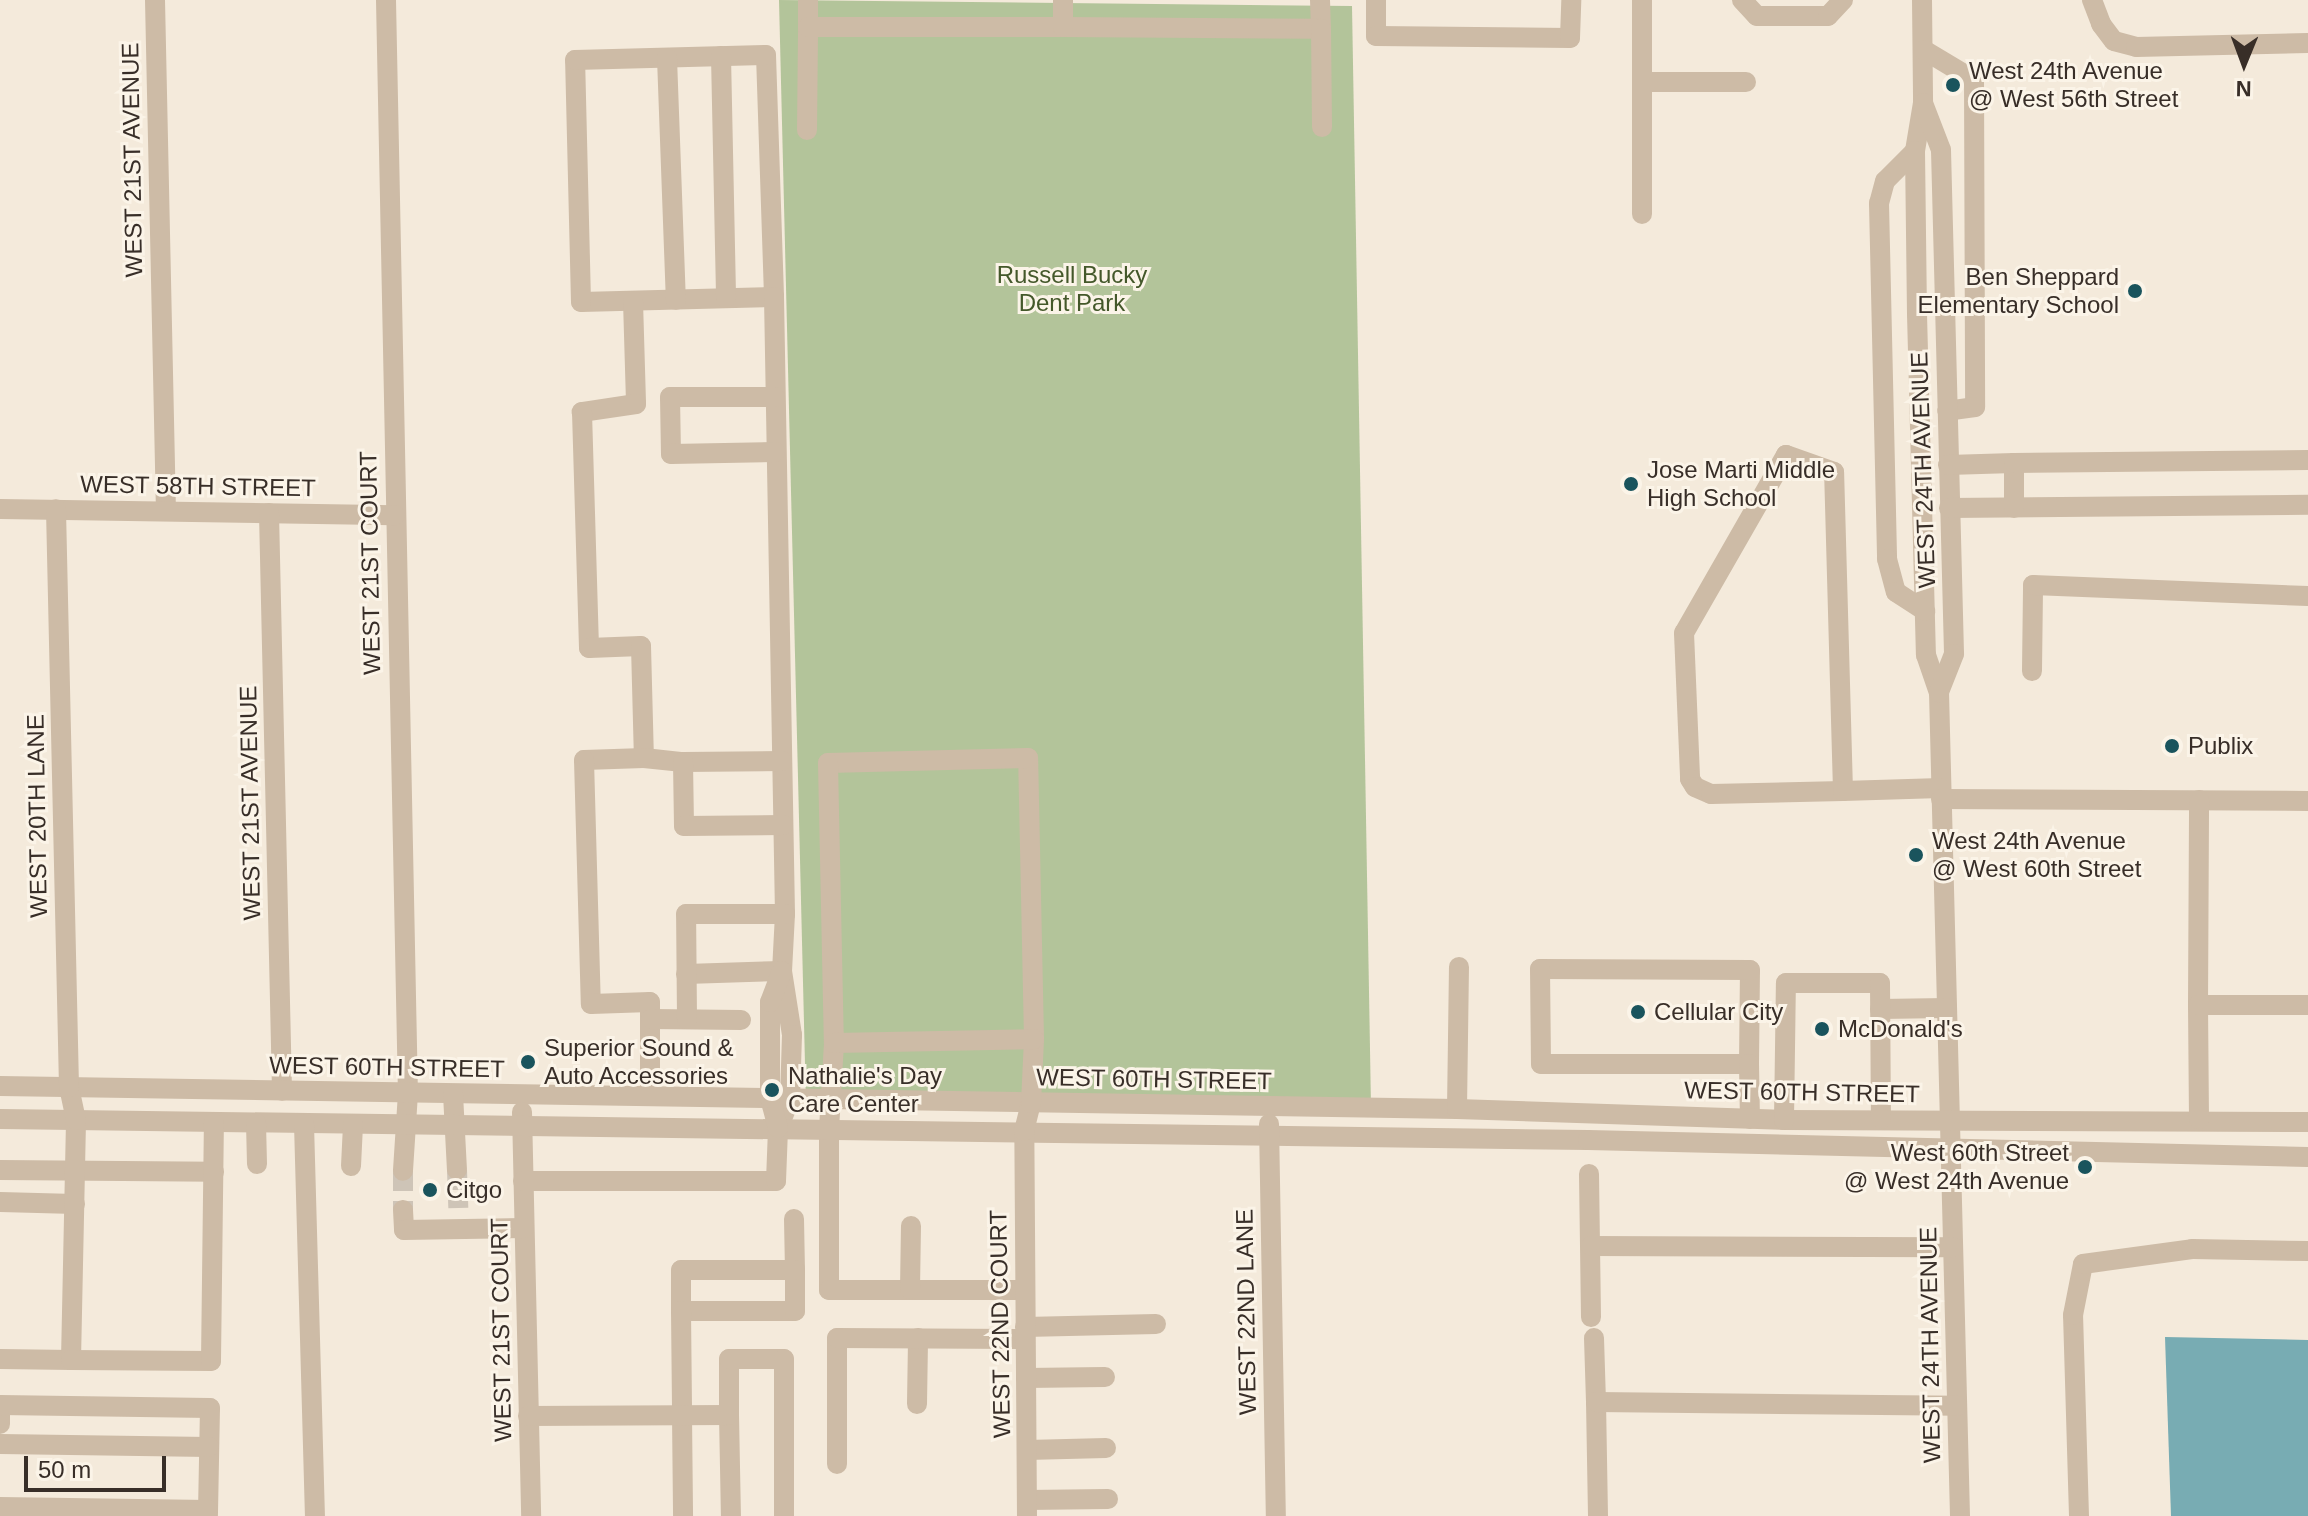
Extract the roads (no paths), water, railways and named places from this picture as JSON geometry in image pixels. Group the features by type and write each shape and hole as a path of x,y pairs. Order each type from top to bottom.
{"street":[{"name":"WEST 21ST AVENUE","path":"155,0 166,511"},
{"name":"WEST 21ST COURT","path":"386,0 408,1093 403,1171"},
{"path":"807,130 808,0"},
{"path":"1063,0 1063,27"},
{"path":"1320,0 1322,127"},
{"path":"1376,0 1376,36 1570,38 1571,0"},
{"path":"1642,0 1642,214"},
{"path":"1742,0 1757,16 1828,16 1843,0"},
{"name":"WEST 24TH AVENUE","path":"1922,0 1923,103 1915,151 1926,655 1939,692 1960,1516"},
{"path":"2092,0 2101,24 2114,41 2136,47 2308,43"},
{"path":"808,27 1321,29"},
{"path":"1924,50 1974,80 1975,407 1947,411"},
{"path":"523,1181 776,1181 780,1098 792,1035 782,971 785,914 774,297 766,55 575,60 581,302 774,297"},
{"path":"721,56 726,298"},
{"path":"667,58 676,300"},
{"path":"1642,82 1746,82"},
{"name":"WEST 24TH AVENUE","path":"1923,103 1941,150 1954,654 1939,692"},
{"path":"1915,151 1885,181 1879,203 1886,543 1887,563 1896,592 1925,611"},
{"path":"633,301 636,404"},
{"path":"644,758 641,646 589,648 582,412 670,397 775,397"},
{"path":"670,397 671,454 775,452"},
{"path":"1843,791 1834,472 1786,455 1684,633 1688,771 1695,787 1711,794 1843,791 2308,801"},
{"path":"1948,465 2308,460"},
{"path":"2014,463 2014,508"},
{"path":"1949,508 2308,505"},
{"name":"WEST 58TH STREET","path":"0,509 395,515"},
{"name":"WEST 20TH LANE","path":"56,509 69,1087 76,1120 71,1360"},
{"name":"WEST 21ST AVENUE","path":"269,513 282,1091"},
{"path":"2032,671 2033,585 2308,596"},
{"name":"WEST 22ND COURT","path":"834,1043 828,763 1028,758 1034,1039 1031,1103 1024,1131 1027,1508"},
{"path":"650,1094 650,1002 591,1004 584,760 782,761"},
{"path":"683,762 684,826 783,825"},
{"path":"2199,800 2199,1119"},
{"path":"687,1019 686,914 785,914"},
{"path":"1457,1109 1459,967"},
{"path":"1749,1064 1541,1064 1540,969 1750,970 1750,1119"},
{"path":"686,974 782,971"},
{"path":"1784,1120 1786,983 1880,983 1881,1119"},
{"path":"2198,1005 2308,1005"},
{"path":"1880,1009 1947,1008"},
{"path":"651,1019 741,1020"},
{"path":"1025,1290 829,1290 830,1099 834,1043 1034,1039"},
{"name":"WEST 60TH STREET","path":"0,1086 1457,1109 1784,1120 2199,1119 2308,1122"},
{"path":"453,1094 457,1170"},
{"name":"WEST 21ST COURT","path":"520,1095 531,1516"},
{"name":"WEST 22ND LANE","path":"1269,1107 1276,1516"},
{"path":"1490,1138 1507,1134 1534,1111"},
{"path":"0,1119 1490,1138 2308,1157"},
{"path":"0,1359 211,1361 214,1123"},
{"path":"256,1123 257,1164"},
{"path":"304,1124 315,1516"},
{"path":"351,1166 353,1125"},
{"path":"0,1170 214,1172"},
{"path":"1589,1174 1598,1516"},
{"path":"0,1202 75,1204"},
{"path":"458,1208 458,1230"},
{"path":"403,1210 404,1230 524,1228"},
{"path":"681,1311 795,1311 794,1219"},
{"path":"910,1289 911,1226"},
{"path":"1591,1246 1953,1247"},
{"path":"2079,1516 2073,1315 2083,1264 2192,1249 2308,1251"},
{"path":"683,1516 681,1270 795,1270"},
{"path":"837,1464 837,1338 918,1338 1156,1324"},
{"path":"917,1404 918,1338"},
{"path":"731,1516 729,1359 784,1359 784,1516"},
{"path":"1026,1378 1105,1377"},
{"path":"1596,1402 1957,1406"},
{"path":"0,1430 0,1405 210,1408 208,1513 0,1507"},
{"path":"528,1416 729,1415"},
{"path":"0,1444 209,1447"},
{"path":"1027,1450 1106,1448"},
{"path":"1027,1508 1108,1499"}],"water":[{"path":"2165,1337 2308,1340 2308,1516 2171,1516"}],"tunnel":[{"path":"457,1170 458,1208"},
{"path":"403,1171 403,1210"}],"place":[{"name":"West 24th Avenue @ West 56th Street","path":"1953,85"},
{"name":"Ben Sheppard Elementary School","path":"2135,291"},
{"name":"Jose Marti Middle High School","path":"1631,484"},
{"name":"Publix","path":"2172,746"},
{"name":"West 24th Avenue @ West 60th Street","path":"1916,855"},
{"name":"Cellular City","path":"1638,1012"},
{"name":"McDonald's","path":"1822,1029"},
{"name":"Superior Sound & Auto Accessories","path":"528,1062"},
{"name":"Nathalie's Day Care Center","path":"772,1090"},
{"name":"West 60th Street @ West 24th Avenue","path":"2085,1167"},
{"name":"Citgo","path":"430,1190"}],"park label":[{"name":"Russell Bucky Dent Park","path":"1072,289"}]}
